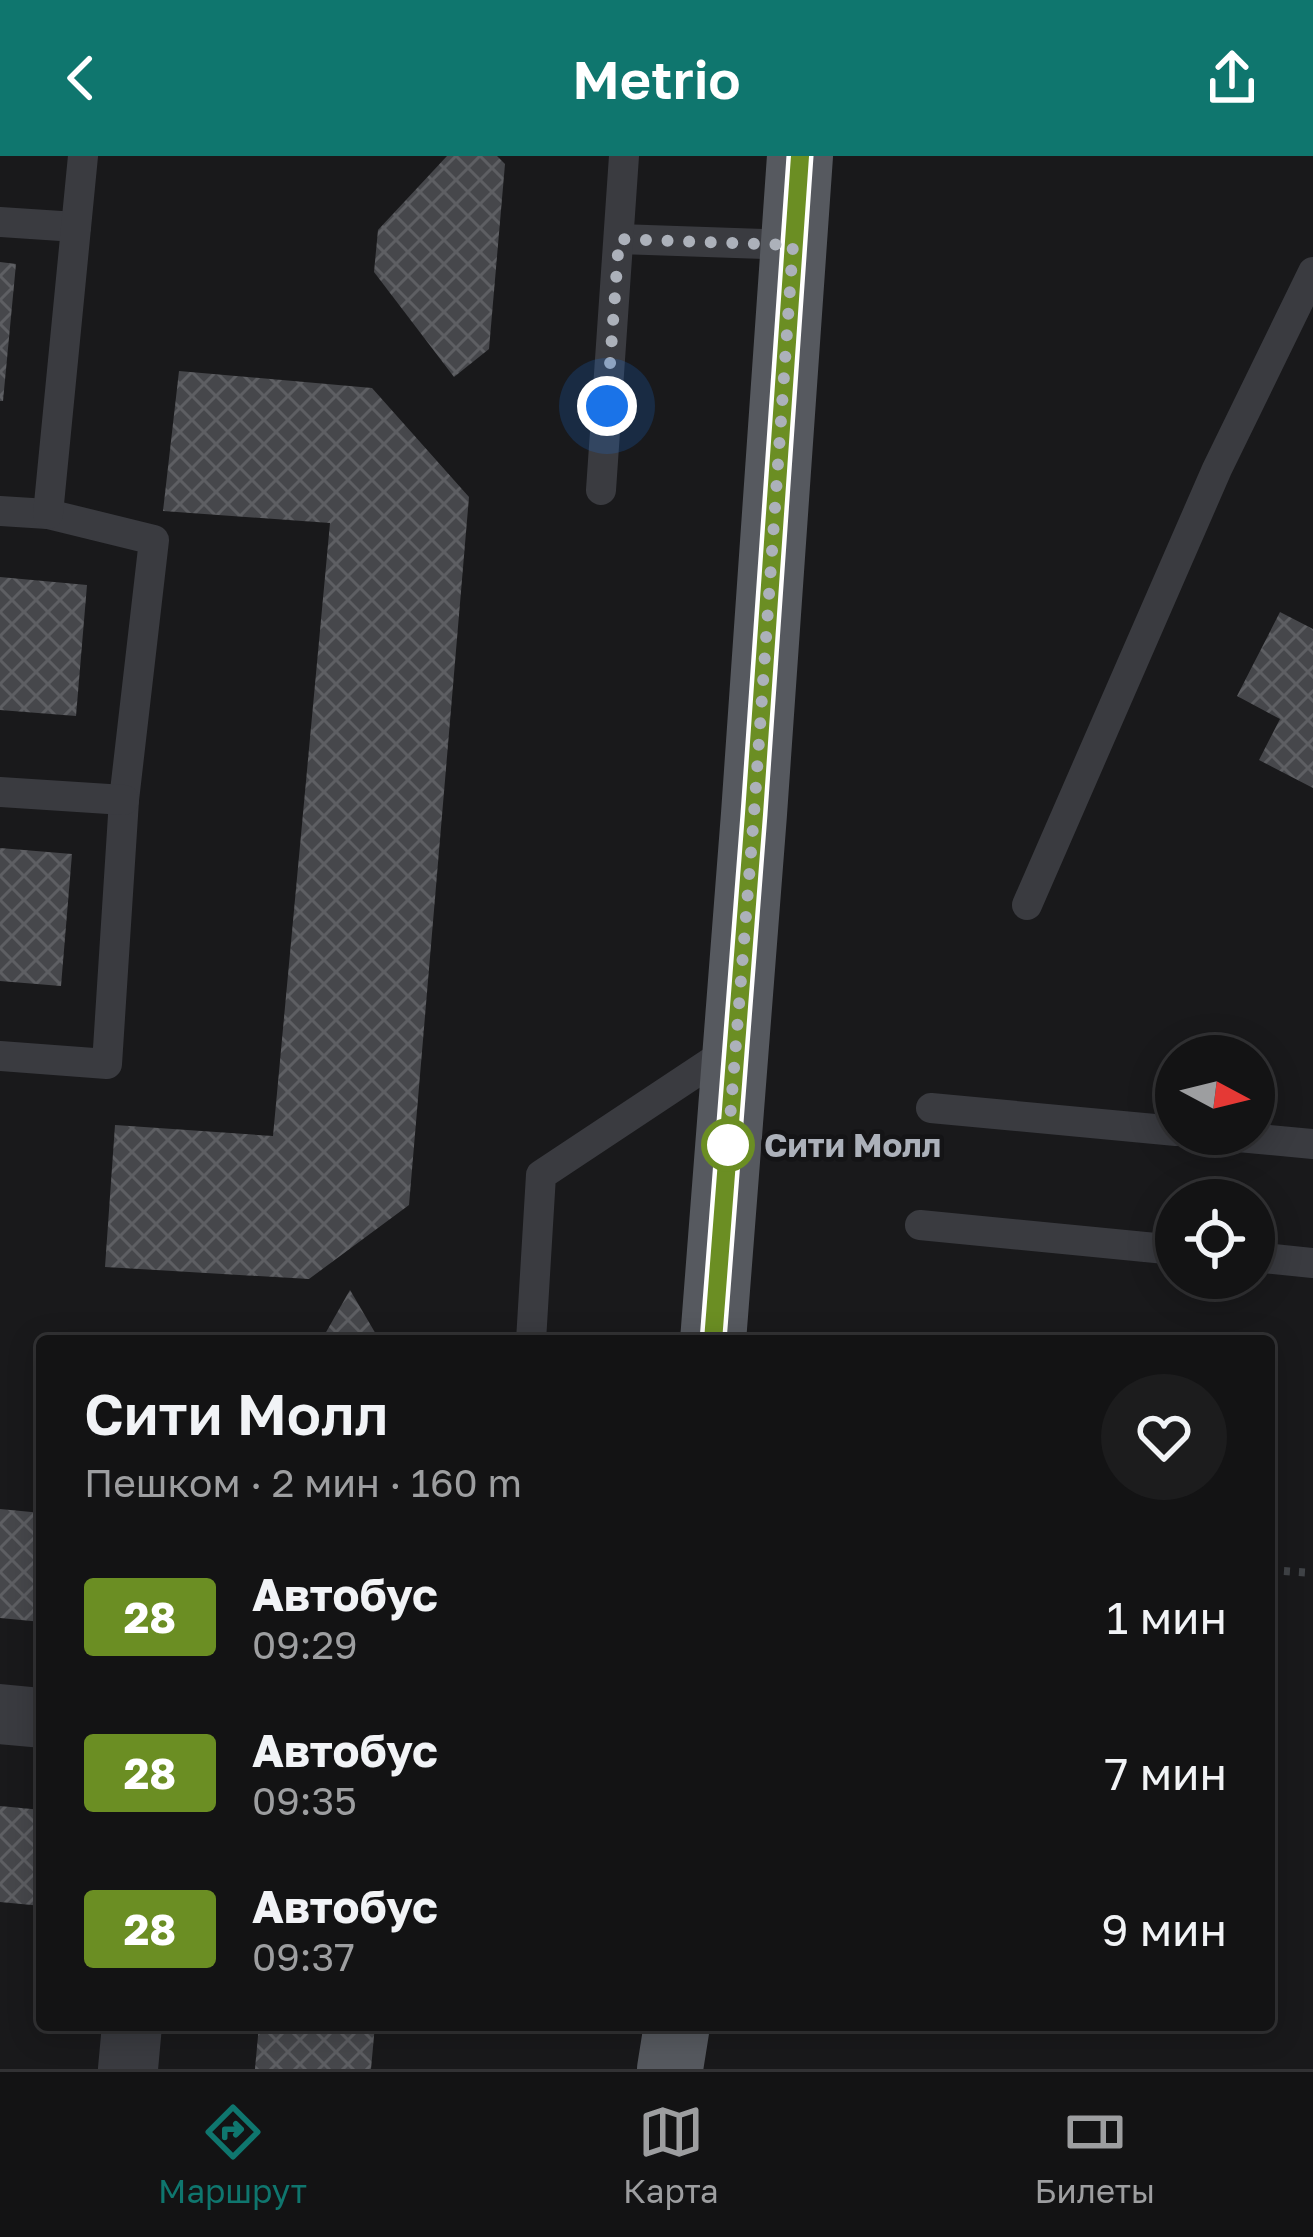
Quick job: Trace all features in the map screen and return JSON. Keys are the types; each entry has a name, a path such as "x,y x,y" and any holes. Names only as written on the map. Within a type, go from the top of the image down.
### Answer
{"main road":[{"path":"713,1335 800,156"}],"street":[{"path":"0,1714 36,1717"},
{"path":"128,2069 131,2031"}],"lane":[{"path":"48,514 83,156"},
{"path":"601,490 624,156"},
{"path":"0,222 76,227"},
{"path":"619,239 793,245"},
{"path":"1027,904 1217,469 1313,272"},
{"path":"0,511 48,514 154,540 124,800 107,1064 0,1056"},
{"path":"0,792 124,800"},
{"path":"531,1335 541,1174 736,1045"},
{"path":"931,1108 1155,1129"},
{"path":"1275,1140 1313,1144"},
{"path":"920,1225 1155,1248"},
{"path":"1275,1259 1313,1263"}],"path":[{"path":"1275,1570 1313,1573"}],"building":[{"path":"447,156 497,156 505,164 489,349 454,377 374,272 378,230"},
{"path":"0,262 16,264 3,401 0,401"},
{"path":"179,371 372,388 469,497 409,1205 309,1279 105,1267 115,1125 273,1136 330,523 163,511"},
{"path":"0,577 87,585 76,716 0,710"},
{"path":"1280,612 1313,629 1313,788 1259,760 1280,719 1237,696"},
{"path":"0,848 72,854 61,986 0,981"},
{"path":"350,1290 376,1335 324,1335"},
{"path":"0,1509 36,1512 36,1621 0,1618"},
{"path":"0,1806 36,1809 36,1905 0,1902"},
{"path":"258,2031 374,2031 371,2069 255,2069"}],"bus line":[{"name":"28","path":"713,1335 800,156"}],"place":[{"name":"Сити Молл","path":"728,1145"}],"route":[{"path":"607,406 619,239 793,245 728,1145"}]}
